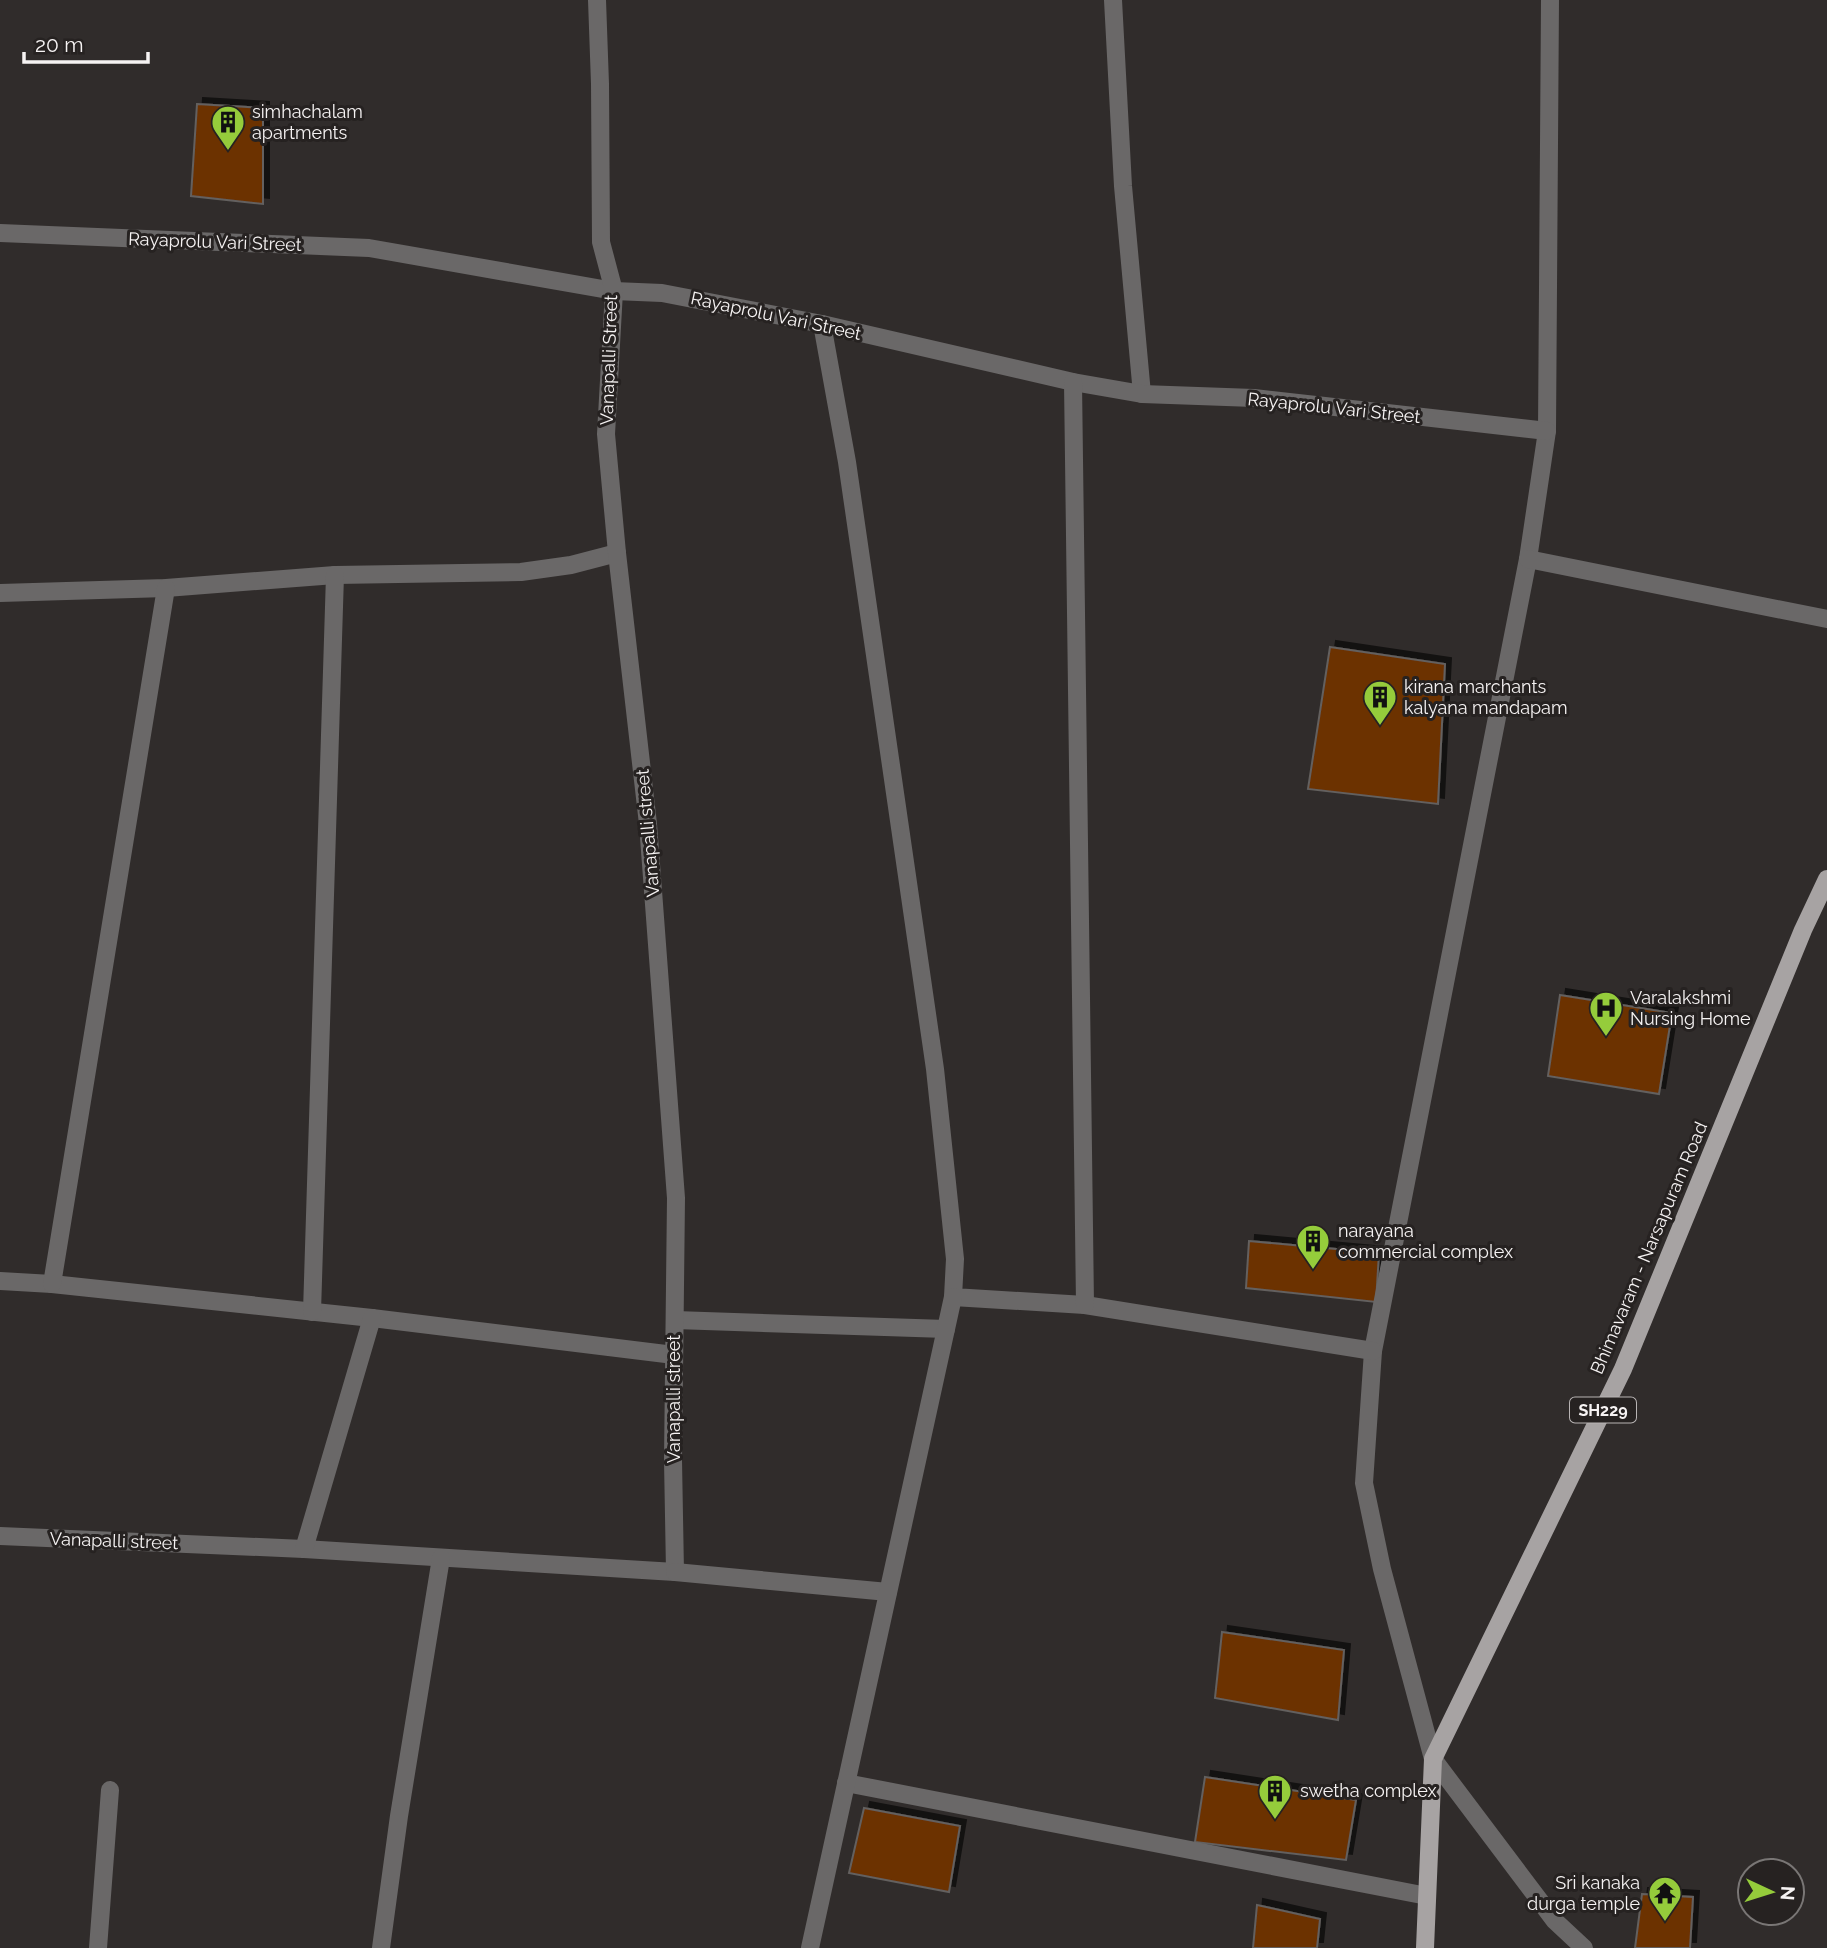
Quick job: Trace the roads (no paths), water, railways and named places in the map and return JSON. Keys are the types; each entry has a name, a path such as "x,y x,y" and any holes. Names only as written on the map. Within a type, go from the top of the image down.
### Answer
{"main road":[{"name":"Bhimavaram - Narsapuram Road","path":"1425,1948 1433,1759 1623,1369 1803,930 1827,879"}],"street":[{"name":"Vanapalli Street","path":"597,0 601,242 614,291 606,434 617,553"},
{"path":"1113,0 1123,186 1142,394"},
{"path":"1550,0 1547,431 1528,559 1373,1351 1364,1483 1382,1569 1433,1759 1555,1922 1584,1948"},
{"name":"Rayaprolu Vari Street","path":"0,233 369,248 614,291 662,293 822,324 1073,382 1142,394 1254,398 1547,431"},
{"path":"810,1948 953,1297 955,1259 934,1069 849,476 822,324"},
{"path":"1073,382 1085,1305"},
{"path":"0,593 166,588 335,575 521,572 571,565 617,553"},
{"name":"Vanapalli street","path":"0,1536 304,1549 675,1572 673,1460 676,1198 648,824 617,553"},
{"path":"1528,559 1827,619"},
{"path":"312,1312 335,575"},
{"path":"52,1284 166,588"},
{"path":"0,1281 52,1284 372,1318 674,1355"},
{"path":"953,1297 1085,1305 1373,1351"},
{"path":"304,1549 372,1318"},
{"path":"675,1321 946,1329"},
{"path":"381,1948 399,1816 441,1558"},
{"path":"675,1572 888,1592"},
{"path":"846,1783 1427,1896"},
{"path":"99,1948 110,1790"}],"place":[{"name":"simhachalam apartments","path":"228,152"},
{"name":"kirana marchants kalyana mandapam","path":"1380,727"},
{"name":"Varalakshmi Nursing Home","path":"1606,1038"},
{"name":"narayana commercial complex","path":"1313,1271"},
{"name":"swetha complex","path":"1275,1821"},
{"name":"Sri kanaka durga temple","path":"1665,1923"}]}
